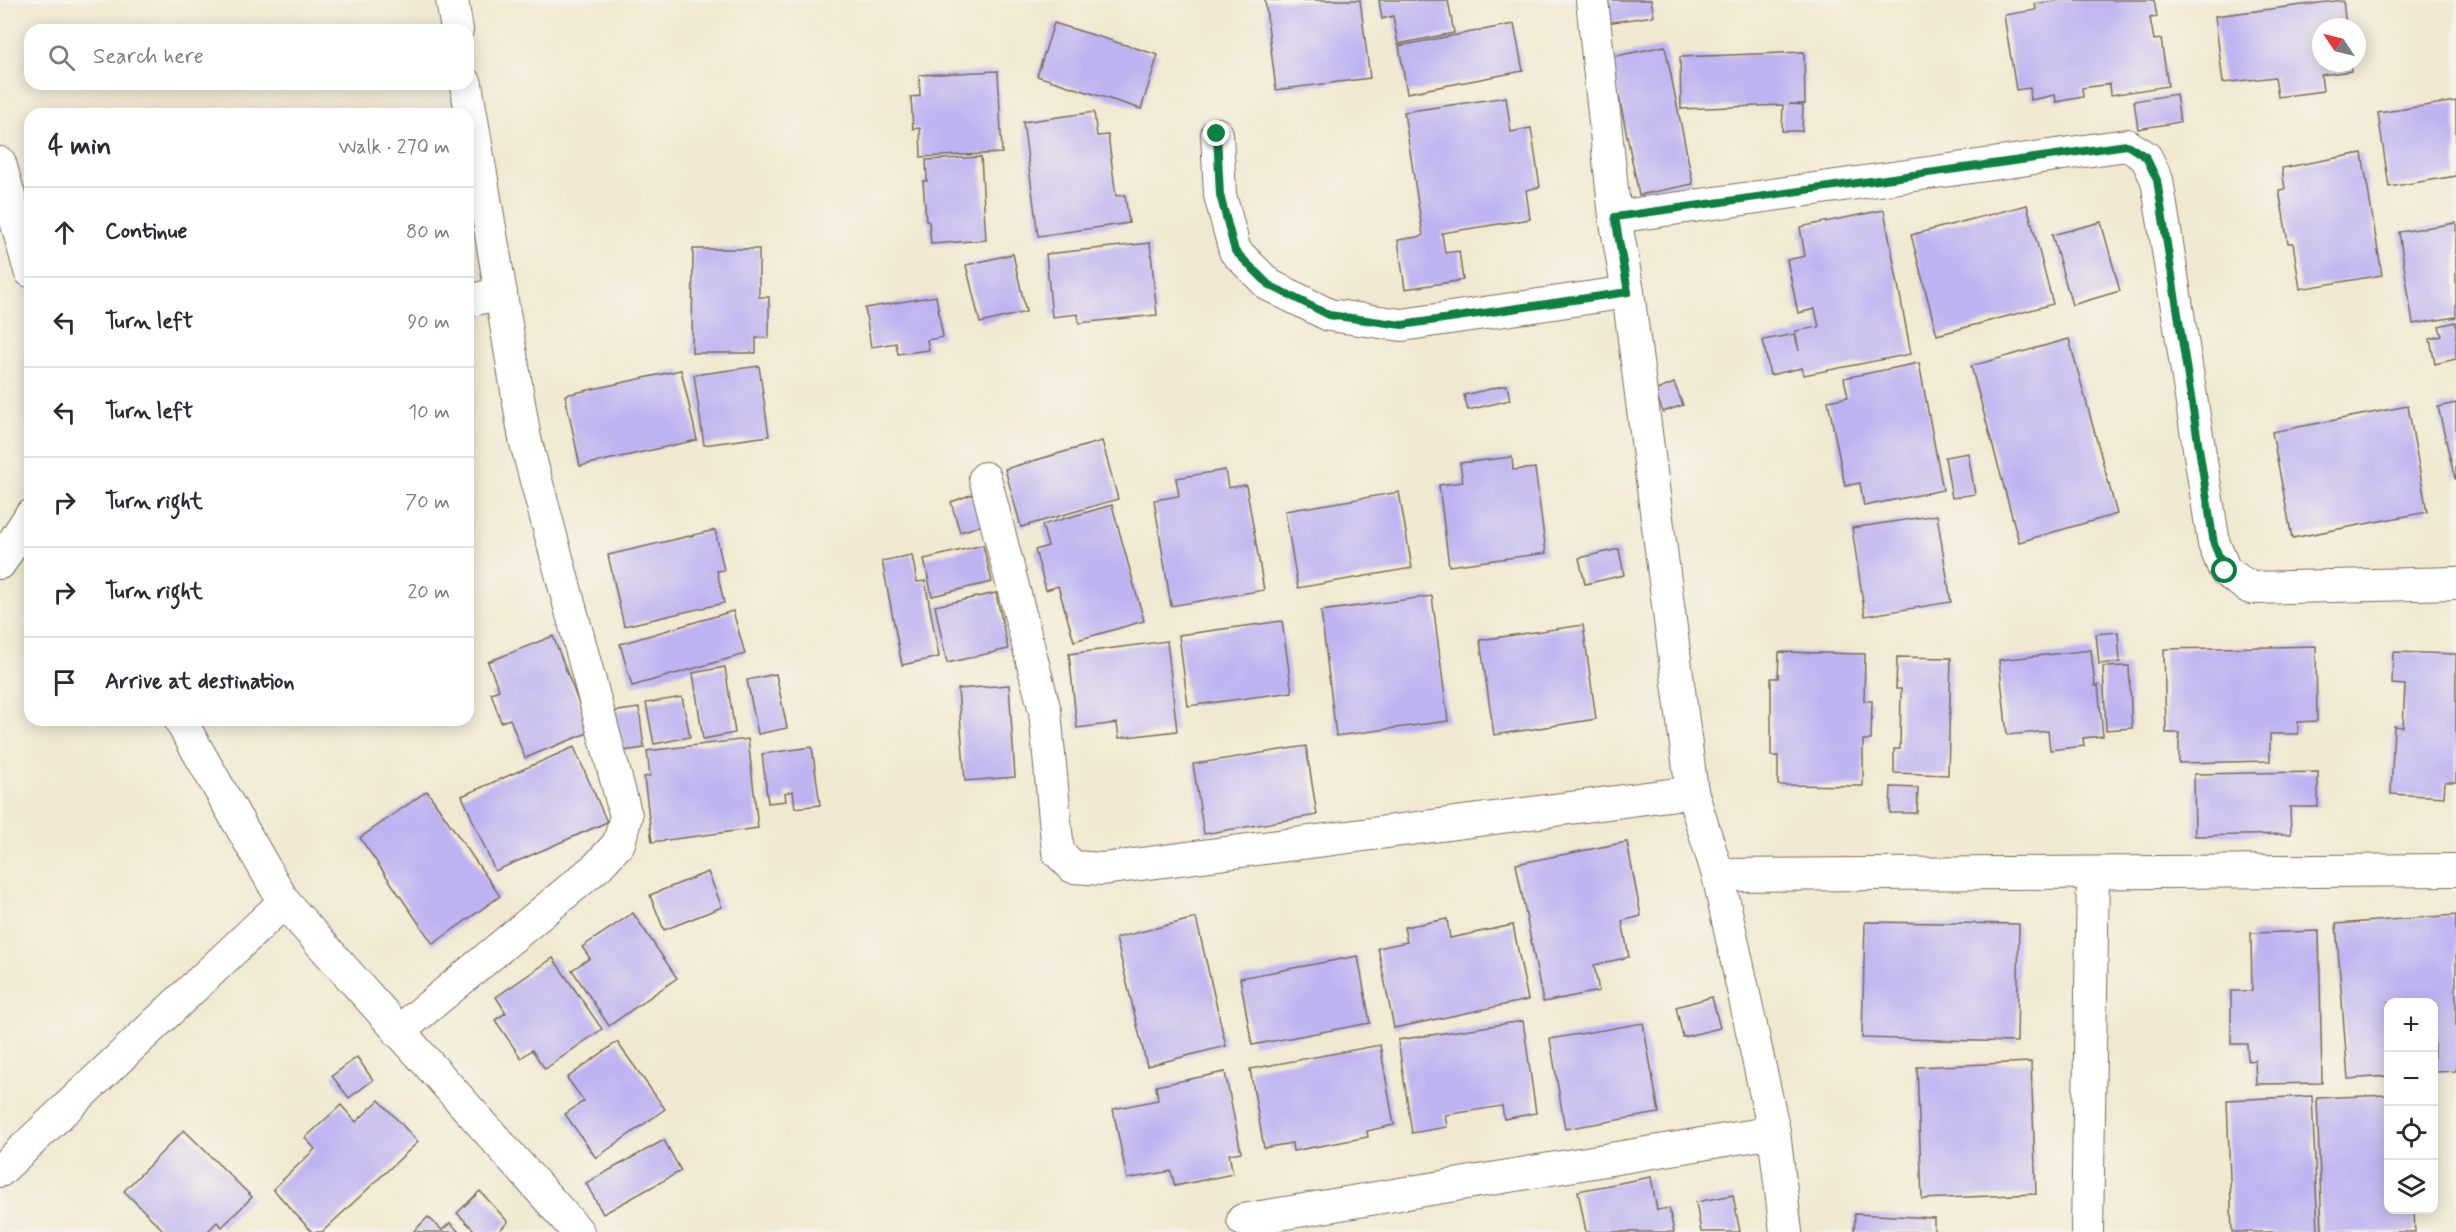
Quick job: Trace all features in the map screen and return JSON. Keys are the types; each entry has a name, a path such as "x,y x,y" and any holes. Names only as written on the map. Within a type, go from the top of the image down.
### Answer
{"street":[{"path":"452,0 456,24"},
{"path":"1592,0 1615,217 1628,292 1692,792 1718,875 1774,1132 1786,1232"},
{"path":"467,90 470,108"},
{"path":"398,1032 598,867 619,843 626,816 525,439 474,132"},
{"path":"1217,134 1220,195 1235,251 1269,285 1329,315 1402,325 1628,292"},
{"path":"1615,217 2127,145 2146,157 2157,180 2214,544 2225,571 2250,588 2456,583"},
{"path":"0,163 24,249"},
{"path":"474,300 501,293"},
{"path":"985,478 1045,711 1058,852 1073,867 1103,869 1692,792"},
{"path":"0,563 24,525"},
{"path":"183,726 284,902 578,1232"},
{"path":"1718,875 2456,870"},
{"path":"2087,1232 2093,874"},
{"path":"0,1171 284,902"},
{"path":"1243,1220 1774,1132"}],"building":[{"path":"1265,0 1360,0 1370,78 1276,90"},
{"path":"1379,0 1448,0 1454,33 1398,44 1393,16 1382,19"},
{"path":"1603,0 1651,0 1654,16 1606,23"},
{"path":"2061,0 2154,0 2157,17 2150,18 2154,40 2161,39 2168,86 2111,95 2110,84 2082,88 2083,97 2056,102 2055,95 2031,100 2030,88 2016,90 2004,15 2036,10 2035,4"},
{"path":"2343,0 2345,18 2312,18 2312,72 2344,72 2321,75 2323,91 2278,97 2275,77 2223,83 2215,16"},
{"path":"1054,23 1158,55 1141,109 1037,76"},
{"path":"1514,24 1523,71 1407,93 1399,46"},
{"path":"1665,46 1693,184 1639,195 1611,57"},
{"path":"1804,52 1805,104 1789,104 1803,105 1802,131 1782,131 1783,105 1681,109 1680,57"},
{"path":"998,71 1002,153 921,157 920,128 913,129 911,97 920,96 919,75"},
{"path":"2176,94 2180,122 2138,129 2134,101"},
{"path":"1506,97 1511,132 1531,128 1540,187 1526,190 1530,219 1442,233 1445,253 1459,251 1463,280 1405,289 1398,240 1423,236 1404,112"},
{"path":"2456,101 2456,176 2389,187 2378,113"},
{"path":"1094,112 1097,136 1108,135 1116,196 1125,195 1129,223 1038,236 1023,122"},
{"path":"2362,153 2382,275 2300,289 2293,243 2288,243 2279,190 2285,189 2282,168"},
{"path":"981,157 986,240 931,244 929,222 926,221 923,181 927,181 926,160"},
{"path":"2027,205 2053,304 1937,335 1911,235"},
{"path":"1884,210 1911,354 1804,375 1802,368 1770,375 1763,340 1795,334 1799,351 1795,331 1819,327 1815,309 1798,313 1787,260 1805,256 1800,227"},
{"path":"2101,222 2120,291 2072,305 2052,235"},
{"path":"2456,223 2456,317 2413,324 2399,232"},
{"path":"1150,243 1157,315 1079,323 1078,314 1052,317 1046,254"},
{"path":"693,249 759,249 759,297 769,297 769,338 756,338 756,353 692,353"},
{"path":"1013,254 1026,312 980,323 966,265"},
{"path":"936,296 943,337 927,340 929,350 898,354 896,343 871,347 865,308"},
{"path":"2456,322 2456,359 2435,364 2430,339 2442,336 2439,326"},
{"path":"2069,339 2117,514 2019,542 1971,366"},
{"path":"1919,363 1943,490 1864,506 1860,483 1845,486 1828,401 1848,397 1844,378"},
{"path":"759,366 769,436 704,445 694,375"},
{"path":"681,370 697,440 580,466 565,395"},
{"path":"1674,383 1683,405 1663,412 1655,391"},
{"path":"1507,385 1510,400 1468,410 1464,395"},
{"path":"2456,403 2456,479 2455,479 2438,407"},
{"path":"2408,406 2427,512 2292,538 2272,432"},
{"path":"1102,441 1118,499 1021,527 1005,469"},
{"path":"1968,453 1975,494 1952,498 1945,457"},
{"path":"1512,457 1513,470 1535,468 1546,553 1449,566 1439,485 1463,482 1460,463"},
{"path":"1225,470 1228,488 1246,485 1264,590 1171,606 1154,500 1179,496 1176,478"},
{"path":"1399,492 1412,568 1298,588 1285,511"},
{"path":"973,494 983,525 960,532 951,502"},
{"path":"1112,505 1144,621 1074,641 1058,586 1046,590 1035,550 1048,546 1042,525"},
{"path":"1937,515 1951,602 1865,616 1852,528"},
{"path":"715,530 724,570 717,571 724,603 624,626 608,555"},
{"path":"983,545 992,582 932,596 924,559"},
{"path":"1619,549 1624,575 1585,584 1579,558"},
{"path":"912,555 917,582 925,581 939,657 902,665 882,561"},
{"path":"996,593 1008,649 947,663 935,606"},
{"path":"1432,596 1448,721 1336,736 1321,611"},
{"path":"733,611 745,654 632,686 620,644"},
{"path":"1282,621 1292,692 1188,706 1179,635"},
{"path":"1583,625 1596,719 1494,735 1480,640"},
{"path":"2118,632 2120,662 2099,664 2096,634"},
{"path":"553,636 590,732 525,758 510,719 501,722 491,693 499,690 488,662"},
{"path":"1167,641 1177,731 1119,738 1117,723 1077,728 1069,654"},
{"path":"2316,646 2317,721 2298,722 2298,734 2270,734 2270,761 2179,763 2179,733 2166,733 2164,649"},
{"path":"2091,650 2095,686 2098,685 2103,736 2083,738 2084,746 2050,750 2048,731 2007,735 1999,660"},
{"path":"1779,652 1865,654 1864,701 1872,701 1871,740 1863,740 1863,786 1778,785 1778,756 1771,756 1771,678 1778,678"},
{"path":"2393,652 2456,654 2456,782 2445,782 2444,797 2391,794 2394,726 2403,727 2405,685 2392,684"},
{"path":"1897,657 1951,658 1948,775 1894,773 1894,749 1900,749 1901,689 1896,689"},
{"path":"2129,666 2132,728 2106,730 2103,667"},
{"path":"725,667 735,733 703,739 693,673"},
{"path":"776,674 787,728 758,734 747,680"},
{"path":"1009,685 1015,777 965,781 958,689"},
{"path":"682,697 690,737 654,744 646,703"},
{"path":"639,708 644,748 616,752 611,712"},
{"path":"748,739 758,828 652,842 644,777 650,776 647,751"},
{"path":"1306,746 1317,815 1204,834 1193,764"},
{"path":"574,747 607,822 495,871 462,796"},
{"path":"812,747 820,805 795,808 793,791 785,793 786,801 768,803 762,754"},
{"path":"2318,772 2318,807 2290,807 2291,834 2195,836 2194,774"},
{"path":"1891,787 1918,788 1917,813 1890,813"},
{"path":"427,791 500,896 433,944 360,838"},
{"path":"1627,842 1641,916 1622,921 1629,957 1594,965 1599,991 1543,1002 1516,864"},
{"path":"708,872 722,907 664,930 650,895"},
{"path":"633,913 677,978 609,1026 572,970 590,958 582,947"},
{"path":"2456,915 2456,1071 2438,1072 2438,998 2384,998 2384,1076 2348,1079 2336,924"},
{"path":"1196,918 1226,1046 1147,1066 1116,938"},
{"path":"1447,919 1450,938 1513,925 1528,1000 1394,1028 1378,948 1407,942 1404,927"},
{"path":"1865,922 2019,924 2017,1042 1862,1038"},
{"path":"2319,931 2322,1083 2256,1084 2255,1060 2248,1061 2247,1044 2231,1044 2231,991 2252,991 2251,933"},
{"path":"1358,956 1370,1023 1252,1045 1240,978"},
{"path":"553,958 602,1029 545,1069 532,1050 521,1058 495,1020 506,1013 496,997"},
{"path":"1712,997 1720,1028 1683,1037 1676,1007"},
{"path":"1523,1021 1536,1113 1504,1119 1502,1106 1445,1115 1447,1127 1412,1133 1398,1040"},
{"path":"1643,1023 1659,1113 1565,1129 1550,1039"},
{"path":"617,1042 665,1109 596,1158 565,1114 584,1101 567,1078"},
{"path":"1380,1045 1394,1125 1367,1131 1368,1137 1293,1151 1292,1143 1264,1148 1250,1069"},
{"path":"357,1057 373,1080 349,1098 332,1076"},
{"path":"2031,1062 2036,1194 1922,1199 1917,1067"},
{"path":"1225,1072 1241,1152 1229,1154 1233,1174 1175,1186 1171,1171 1127,1179 1113,1109 1158,1100 1156,1086"},
{"path":"2384,1095 2384,1214 2414,1214 2415,1232 2322,1232 2317,1098"},
{"path":"2312,1096 2318,1232 2232,1232 2227,1100"},
{"path":"379,1100 418,1142 322,1232 312,1232 273,1189 315,1149 305,1138 341,1105 356,1122"},
{"path":"184,1130 252,1197 222,1227 217,1222 207,1232 165,1232 124,1191"},
{"path":"664,1140 681,1171 603,1214 586,1183"},
{"path":"1651,1177 1657,1210 1669,1208 1674,1232 1586,1232 1578,1191"},
{"path":"480,1191 508,1222 498,1232 476,1232 457,1213"},
{"path":"1733,1195 1740,1232 1701,1232 1696,1202"},
{"path":"1855,1214 1934,1218 1934,1232 1854,1232"},
{"path":"428,1217 442,1230 450,1223 459,1232 413,1232"}],"route":[{"path":"1217,134 1220,195 1235,251 1269,285 1329,315 1402,325 1628,292 1615,217 2127,145 2146,157 2157,180 2214,544 2225,571"}]}
